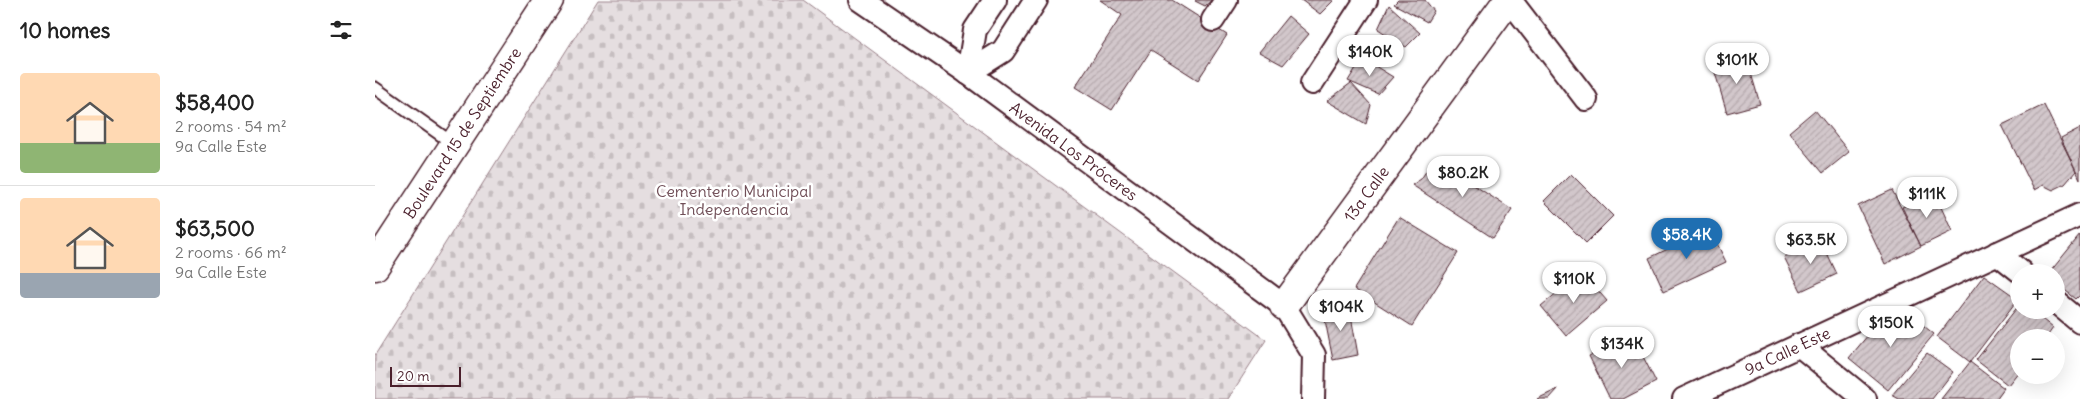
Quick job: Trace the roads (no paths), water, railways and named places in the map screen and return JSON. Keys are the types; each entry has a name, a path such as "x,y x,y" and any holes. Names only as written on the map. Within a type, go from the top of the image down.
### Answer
{"street":[{"name":"Boulevard 15 de Septiembre","path":"375,266 549,0"},
{"name":"Avenida Los Próceres","path":"861,0 968,73 1284,306"},
{"path":"968,73 975,30 995,0"},
{"path":"968,73 1003,50 1036,0"},
{"path":"1213,20 1226,0"},
{"path":"1312,83 1366,0"},
{"path":"1509,0 1586,98"},
{"name":"13a Calle","path":"1284,306 1509,0"},
{"name":"9a Calle Este","path":"1684,399 2080,215"},
{"path":"1997,253 2011,264"},
{"path":"1284,306 1313,355 1313,399"},
{"path":"2065,310 2080,322"},
{"path":"1799,345 1865,399"}],"lane":[{"path":"375,88 455,146"}],"park label":[{"name":"Cementerio Municipal Independencia","path":"734,200"}]}
